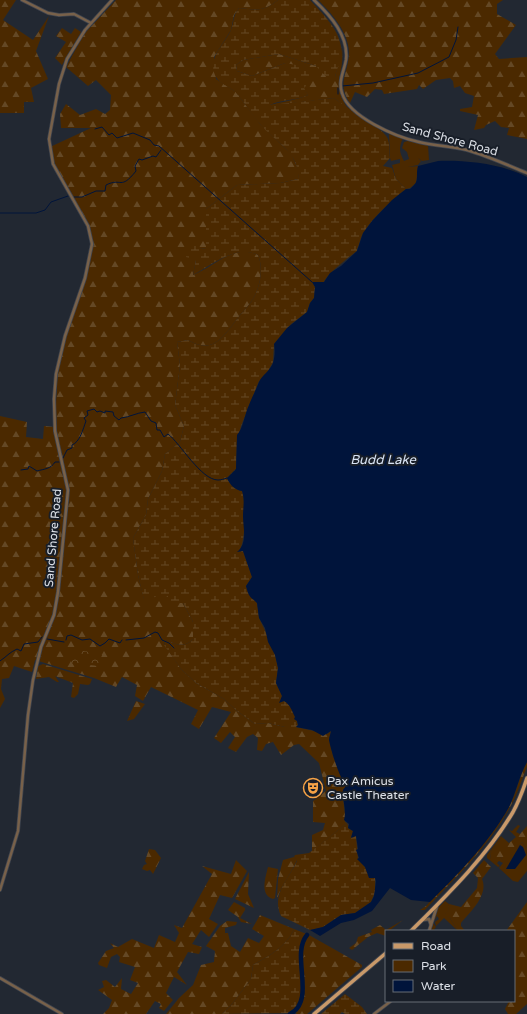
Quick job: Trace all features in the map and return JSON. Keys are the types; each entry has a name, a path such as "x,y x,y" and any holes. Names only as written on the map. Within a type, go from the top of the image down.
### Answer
{"main road":[{"path":"412,930 479,858 499,832 515,808 527,778"},
{"path":"314,1014 385,954"}],"street":[{"path":"22,0 48,13 59,15 74,14 91,23"},
{"name":"Sand Shore Road","path":"0,890 18,831 28,715 33,680 38,656 57,603 68,494 56,434 54,408 56,369 65,336 85,278 92,244 90,230 53,164 49,139 64,66 74,45 91,23 112,0"},
{"name":"Sand Shore Road","path":"314,0 334,22 343,39 346,56 341,88 343,97 352,109 382,128 414,141 467,150 527,173"},
{"path":"429,930 438,902"},
{"path":"421,921 429,919 431,926"},
{"path":"0,978 62,1014"},
{"path":"374,1014 390,1002"}],"green space":[{"path":"0,0 16,0 3,20 33,40 49,16 36,51 48,79 31,88 34,102 24,102 24,113 0,113"},
{"path":"116,0 278,0 268,7 260,9 239,8 234,15 231,30 214,57 216,79 236,92 260,124 291,154 299,171 298,179 280,183 237,185 206,209 206,248 201,249 196,260 193,275 232,254 249,252 258,255 260,261 261,273 259,285 249,304 222,338 217,342 204,346 188,340 177,342 180,365 175,405 184,426 180,442 165,454 162,471 148,499 146,515 133,538 138,575 144,599 166,593 183,603 193,622 193,639 190,642 180,645 166,640 164,644 181,669 196,683 224,699 255,724 268,723 327,734 331,731 329,739 333,756 340,770 342,782 346,786 343,790 343,794 345,822 347,823 312,851 312,835 323,830 325,823 313,822 313,801 326,791 319,763 299,744 294,745 281,755 273,742 266,744 262,751 257,750 258,738 253,734 247,737 236,752 228,748 235,737 230,732 221,743 214,738 231,712 212,707 199,729 191,724 198,710 151,687 143,701 135,696 137,685 122,677 116,687 94,678 35,660 32,672 14,666 9,678 2,679 1,689 5,699 0,708 0,416 27,422 26,437 43,439 44,426 55,427 58,363 93,245 89,228 55,168 50,147 91,128 61,128 60,114 66,104 80,115 96,109 105,114 110,110 111,95 96,80 88,86 66,67 84,34"},
{"path":"278,0 310,0 329,21 337,33 341,46 341,58 335,77 329,80 316,66 279,54 243,60 236,65 237,71 252,76 285,63 302,66 310,72 313,79 304,88 308,95 270,105 334,98 373,124 386,135 389,141 390,158 383,166 392,168 396,179 406,189 395,198 368,226 362,236 357,251 333,271 324,282 313,283 315,287 314,298 310,303 307,312 291,324 274,344 273,362 266,375 259,381 241,426 237,443 236,469 227,478 233,487 242,491 245,522 243,539 239,551 243,551 252,577 246,586 250,595 257,603 259,618 274,650 278,668 276,683 282,696 280,702 284,701 291,708 298,725 296,727 285,727 268,723 255,724 224,699 196,683 181,669 164,645 166,640 180,645 190,642 193,639 193,622 183,603 172,603 166,594 144,600 138,575 133,538 146,515 148,499 162,471 165,454 180,442 184,426 175,405 180,365 177,342 188,340 204,346 217,342 222,338 251,302 259,285 261,266 258,255 250,252 233,254 216,261 193,275 196,260 186,257 186,247 193,242 201,249 206,248 206,209 237,185 280,183 298,179 298,170 291,155 259,123 235,92 218,80 213,70 213,64 217,52 231,30 239,8 260,9 268,7"},
{"path":"318,0 503,0 497,4 497,14 516,25 495,54 499,59 527,57 527,139 507,135 509,128 501,127 495,121 486,125 484,128 474,130 478,115 460,111 460,109 472,107 474,96 465,93 460,86 454,88 453,81 450,78 436,80 423,89 419,85 417,89 384,94 382,90 375,89 367,97 355,92 350,103 344,90 344,78 349,52 346,38 343,30 334,17"},
{"path":"62,28 71,34 75,28 81,32 62,65 55,58 66,42 56,36"},
{"path":"342,48 342,65 339,84 340,91 348,109 334,98 268,106 298,99 308,95 285,63 252,76 237,71 236,65 243,60 279,54 316,66 335,77"},
{"path":"389,133 403,138 400,145 400,151 404,161 409,159 407,152 402,148 404,142 408,141 428,145 429,160 422,161 418,158 421,161 418,165 408,167 418,166 416,183 410,188 406,189 396,179 392,165 400,163 400,159 391,161"},
{"path":"72,648 102,655 98,666 90,665 85,668 73,664 69,656 69,649"},
{"path":"43,664 92,679 88,685 80,684 78,694 74,698 71,697 73,683 55,676 59,682 49,677 36,679 38,666"},
{"path":"136,701 145,704 134,719 127,721"},
{"path":"527,762 527,767 514,799 501,823 470,862 425,910 420,910 426,906 481,847 501,821 512,802"},
{"path":"347,823 349,829 353,831 351,837 356,836 358,859 365,867 370,878 375,878 375,892 371,902 355,913 341,915 323,927 310,930 281,916 278,908 278,901 282,887 297,861 294,857 295,855 309,853"},
{"path":"518,825 520,826 516,832 520,834 527,826 527,848 522,842 504,863 501,857 496,861 491,859 490,853 502,837 509,843 516,837 509,830 512,831"},
{"path":"501,836 502,837 490,853 491,859 501,857 504,862 522,842 527,848 527,871 518,882 513,881 499,868 503,863 499,861 497,863 500,866 498,867 487,858 487,855"},
{"path":"149,849 155,850 161,858 153,874 150,870 147,871 142,869 144,865 147,864 145,861"},
{"path":"294,857 297,860 277,899 278,879 283,860"},
{"path":"236,860 247,871 232,898 220,895 209,919 218,924 209,937 201,930 192,944 202,947 199,954 188,952 177,972 187,985 174,977 166,993 173,1000 164,1011 159,1008 161,1004 155,1001 146,1014 103,1014 109,1008 112,1000 98,990 104,987 102,981 106,980 115,987 122,978 121,989 131,994 138,983 130,980 135,967 119,962 120,957 117,954 111,957 107,968 99,965 98,963 106,951 114,948 110,943 118,947 132,939 154,948 159,935 175,942 179,933 174,925 182,928 212,874 202,866 231,874"},
{"path":"484,860 491,867 482,879 483,891 478,903 461,923 461,926 464,930 457,930 450,918 444,915 448,911 449,904 461,907 477,888 478,878 473,873"},
{"path":"268,867 278,869 275,898 273,899 266,894 264,885"},
{"path":"249,872 248,894 254,908 235,899"},
{"path":"445,901 449,904 449,909 445,914 450,918 457,930 444,918 436,926 435,922 439,919 437,916 433,923 436,927 434,930 430,930 437,909"},
{"path":"234,902 245,908 240,918 252,924 241,922 238,917 228,910"},
{"path":"527,902 527,1004 516,1014 508,1014 505,1009 508,1002 515,1002 515,930 507,930"},
{"path":"260,915 294,929 287,941 271,954 253,965 251,979 232,1004 222,1014 166,1014 179,998 193,985 201,965 214,962 215,951 206,946 220,926 227,921 237,922 236,925 225,928 225,933 228,933 231,946 240,952 248,938 259,943 264,936 252,929"},
{"path":"403,920 390,930 386,930"},
{"path":"380,925 386,930 385,936 377,933 368,937 352,950 349,948 356,943 358,937 372,932 371,930"},
{"path":"294,929 309,935 304,942 304,994 297,1013 222,1014 232,1004 251,979 253,965 271,954 287,941"},
{"path":"309,935 362,965 362,967 307,1014 296,1014 302,1002 304,942"},
{"path":"345,994 362,1007 367,1014 345,1014 342,1012 340,1014 321,1014"}],"water":[{"name":"Budd Lake","path":"438,161 460,161 484,164 506,169 527,177 527,762 509,807 492,833 462,869 430,902 411,900 390,888 372,911 354,920 341,923 320,936 310,930 323,927 341,915 355,913 371,902 374,896 376,881 375,878 369,878 365,867 357,859 359,858 356,850 358,849 356,836 351,838 353,831 348,828 349,824 344,820 345,812 343,790 346,786 339,771 329,740 331,731 323,736 312,730 296,727 298,725 297,721 294,719 295,717 289,706 284,701 279,703 282,696 276,683 278,668 275,655 268,642 265,628 259,618 257,603 250,596 247,590 246,586 252,577 243,551 237,552 244,540 243,494 242,491 237,490 231,485 227,478 236,469 237,435 241,429 259,382 273,363 275,353 274,344 287,328 307,312 310,303 314,298 315,287 312,282 324,282 330,273 341,266 357,251 363,233 372,221 392,200 406,189 410,189 417,181 418,166"},
{"path":"520,845 523,847 526,855 515,869 506,869"}],"waterway":[{"path":"342,86 373,83 418,73 449,57 456,40 458,27"},
{"path":"338,88 338,94"},
{"path":"95,129 102,127 109,135 112,133 117,138 133,133 150,140 154,145 159,146 312,282"},
{"path":"74,197 82,197 96,191 105,191 106,185 115,182 124,182 136,171 135,166 139,159 142,160 153,156 156,157 161,150"},
{"path":"0,213 36,213 45,210 51,202 68,196"},
{"path":"63,458 67,450 72,448 72,445 81,435 86,421 84,418 88,415 87,411 94,409 97,412 113,412 114,416 119,420 121,418 145,412 151,421 156,423 157,430 160,430 164,437 168,434 205,474 218,480 227,478"},
{"path":"21,470 28,469 29,466 37,471 45,469 55,462 59,462"},
{"path":"126,640 144,638 155,632 158,633 162,640 169,643 174,648"},
{"path":"66,640 67,636 71,635 82,640 90,639 100,646 109,639 120,643 122,640"},
{"path":"0,661 17,649 21,651 24,644 38,642 42,637"},
{"path":"47,639 64,642"},
{"path":"290,1014 298,1007 302,999 303,988 301,954 302,944 307,935"}],"place":[{"name":"Pax Amicus Castle Theater","path":"313,788"}]}
